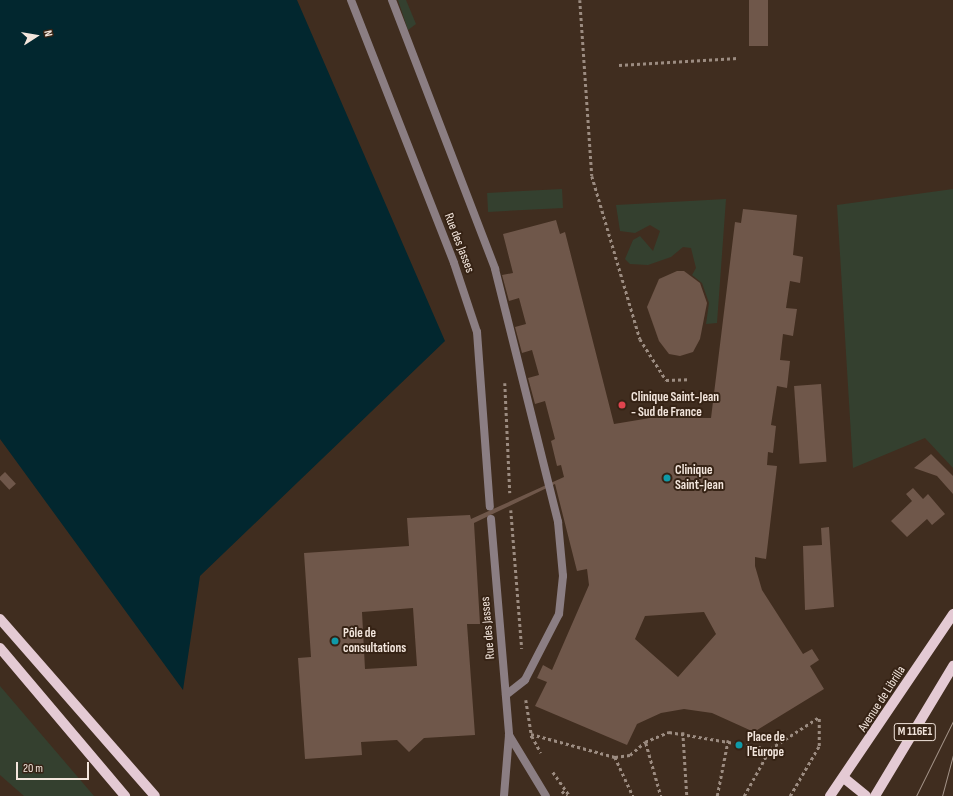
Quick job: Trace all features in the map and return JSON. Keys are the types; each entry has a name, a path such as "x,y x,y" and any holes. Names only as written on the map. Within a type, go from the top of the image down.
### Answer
{"main road":[{"name":"Avenue de Librilla","path":"830,796 844,778 953,614"},
{"path":"0,619 155,796"},
{"path":"0,648 126,796"},
{"name":"M 116E1","path":"875,796 953,666"},
{"path":"844,778 866,796"}],"street":[{"name":"Rue des Jasses","path":"351,0 454,263 477,332 490,507"},
{"path":"392,0 495,269 558,522 563,576 558,614 525,680 506,695"},
{"name":"Rue des Jasses","path":"491,519 509,735 504,796"},
{"name":"Rue des Jasses","path":"509,735 546,796"}],"path":[{"path":"580,0 592,176 640,339 666,380 689,379"},
{"path":"619,65 738,58"},
{"path":"744,796 770,749 819,717 819,746 790,796"},
{"path":"546,761 531,734 615,758 630,755 645,742 669,732 683,732 770,749"},
{"path":"683,732 687,796"},
{"path":"716,796 728,740"},
{"path":"645,742 661,796"},
{"path":"615,758 633,796"},
{"path":"549,767 570,796"}],"green space":[{"path":"398,0 406,0 416,24 408,30"},
{"path":"562,189 563,208 488,212 487,193"},
{"path":"953,189 953,468 925,438 853,468 837,205"},
{"path":"726,199 717,323 706,324 709,303 702,283 692,275 696,268 691,248 683,247 671,257 648,265 630,264 625,259 633,240 640,236 653,251 660,231 650,225 635,233 620,231 616,205"},
{"path":"0,686 94,796 24,796 0,775"}],"water":[{"path":"0,0 297,0 445,341 200,576 183,690 0,439"}],"building":[{"path":"749,0 768,0 768,46 749,46"},
{"name":"Clinique Saint-Jean","path":"743,209 797,215 793,255 803,257 800,283 790,281 786,308 797,309 793,336 783,334 780,360 790,361 787,388 777,386 771,425 776,426 773,453 768,452 767,465 777,466 766,559 755,557 755,566 762,590 803,654 812,649 819,660 810,666 824,689 754,732 712,713 684,709 661,713 637,724 627,745 535,706 547,682 537,678 543,665 552,670 589,585 587,569 577,571 555,484 474,523 480,624 467,624 475,735 424,738 409,752 397,740 361,742 362,755 305,759 298,658 311,657 304,553 409,546 407,518 470,515 471,519 564,477 561,465 557,466 551,441 555,439 545,401 535,404 528,378 539,375 532,350 522,353 515,327 526,324 519,298 509,301 502,275 513,273 503,234 556,220 560,234 565,232 614,424 650,418 711,418 735,222 741,223","holes":["413,608 417,666 365,669 362,612","704,612 716,634 678,677 635,639 645,616"]},
{"path":"677,271 684,271 700,283 707,303 700,339 693,352 680,356 669,354 659,341 647,307 659,279"},
{"path":"821,384 826,462 800,464 794,386"},
{"path":"931,454 953,476 953,494 937,476 914,468"},
{"path":"5,472 16,484 9,490 0,480 0,477"},
{"path":"913,488 923,499 928,494 945,514 932,525 927,519 907,537 891,521 912,501 906,494"},
{"path":"829,527 834,607 805,610 803,546 822,545 821,528"}],"tram line":[{"path":"916,796 953,721"},
{"path":"942,796 953,755"}],"place":[{"name":"Clinique Saint-Jean - Sud de France","path":"622,405"},
{"name":"Clinique Saint-Jean","path":"667,478"},
{"name":"Pôle de consultations","path":"335,641"},
{"name":"Place de l'Europe","path":"739,745"}]}
